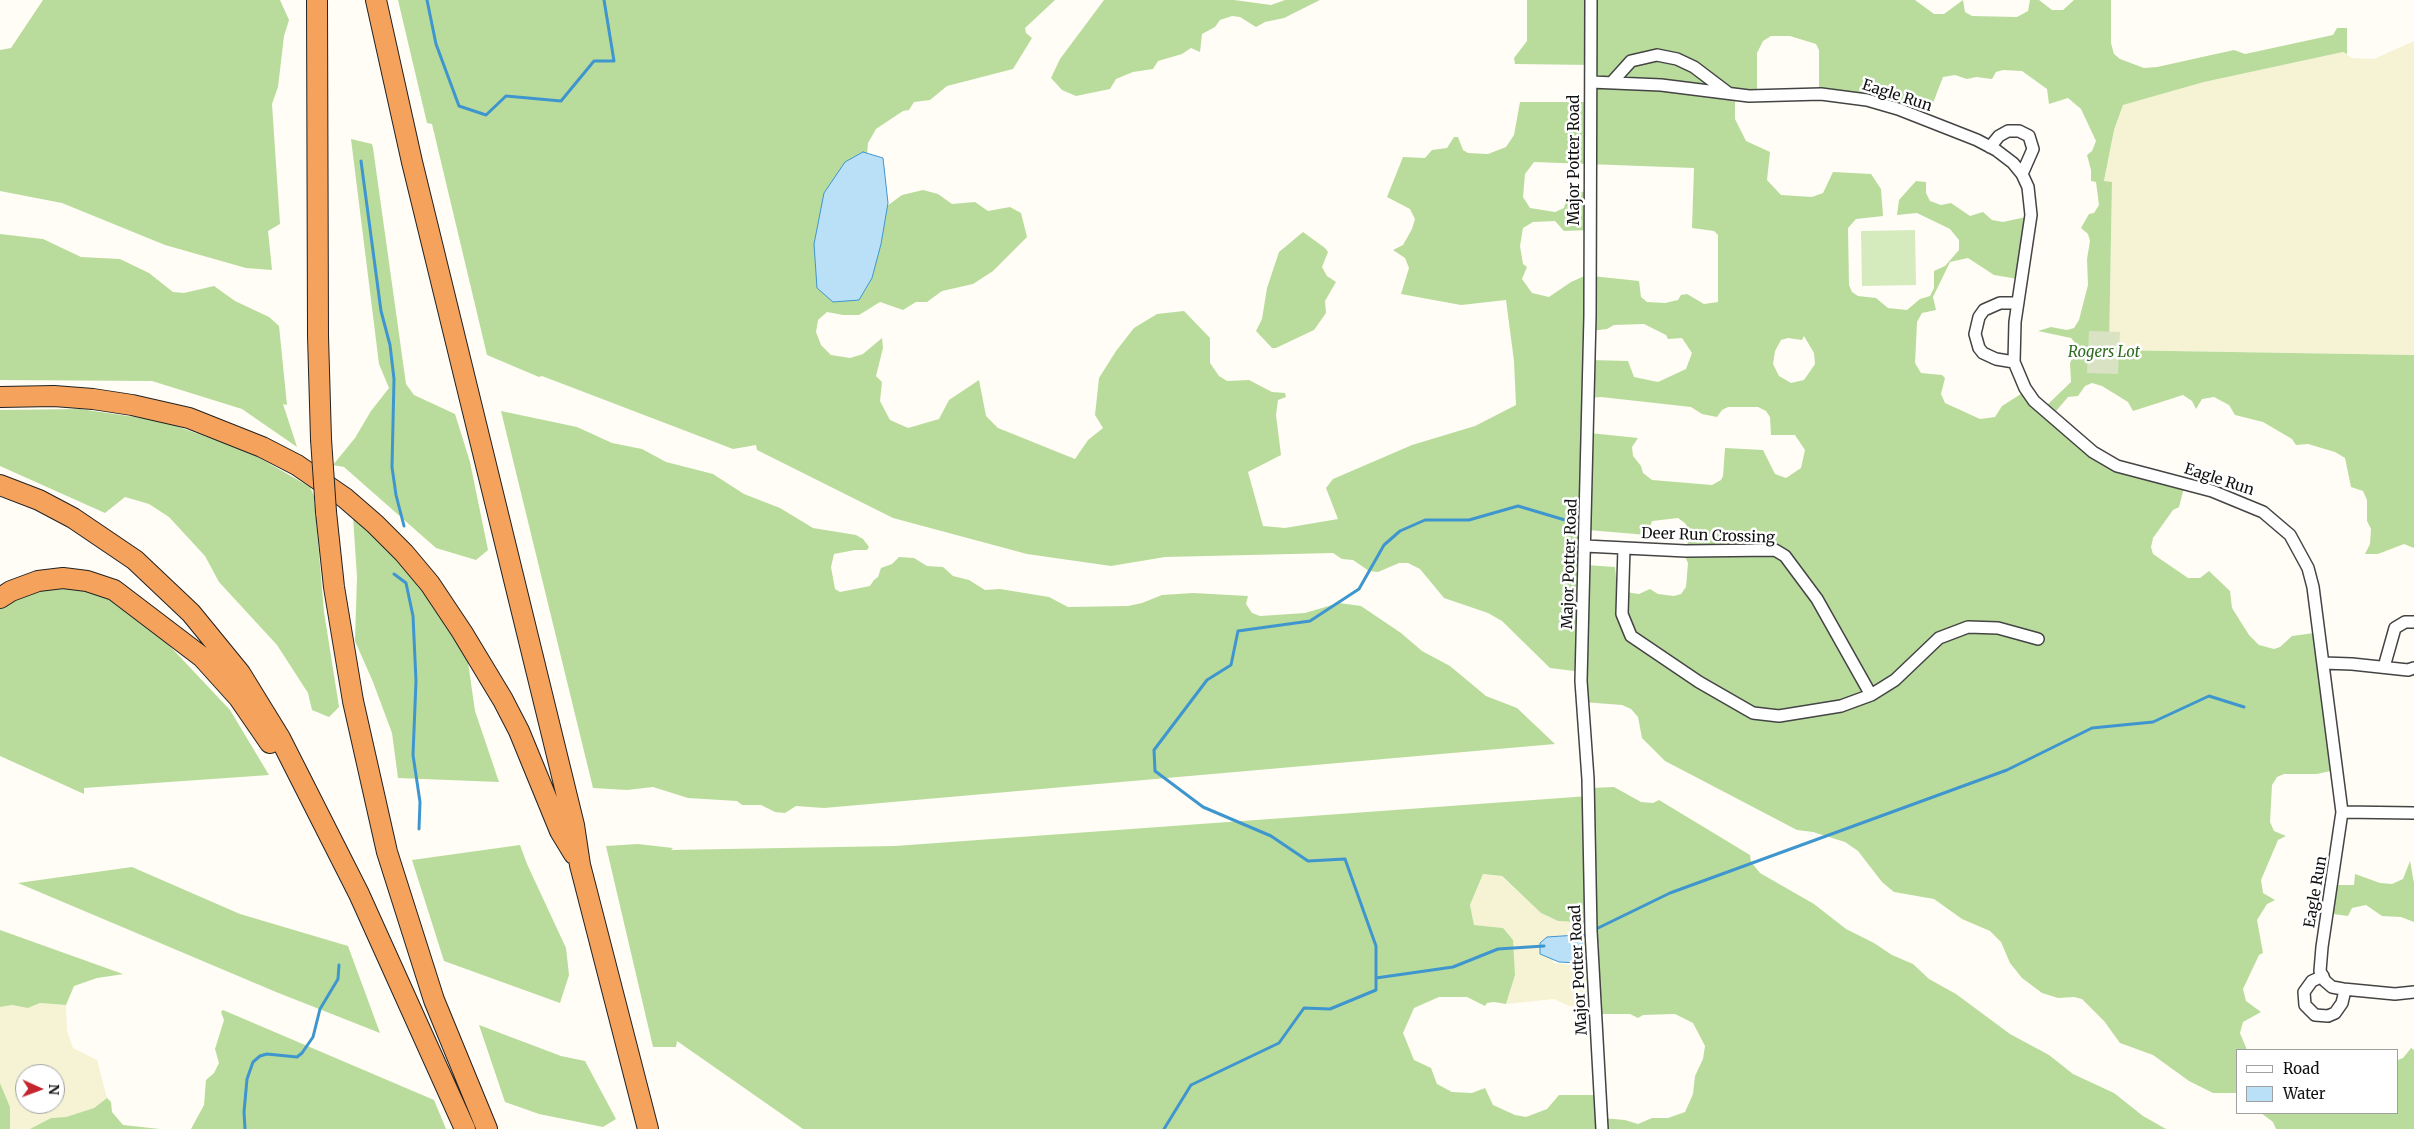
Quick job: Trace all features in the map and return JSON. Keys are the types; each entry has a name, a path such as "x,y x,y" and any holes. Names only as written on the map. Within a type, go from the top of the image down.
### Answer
{"highway":[{"path":"317,0 318,336 321,439 326,512 346,663 378,815 421,963 462,1073 487,1129"},
{"path":"376,0 412,162 574,825 580,865 648,1129"},
{"path":"0,397 54,396 93,399 132,405 189,418 262,446 297,465 345,498 375,524 408,558 435,592 462,632 515,723 537,769 560,831 580,865"},
{"path":"0,485 55,508 104,537 150,573 191,613 229,657 262,704 383,944 466,1129"},
{"path":"0,598 11,591 38,581 63,578 87,581 114,590 152,617 202,656 233,691 261,729 334,847"}],"street":[{"name":"Major Potter Road","path":"1591,0 1585,546 1581,681 1588,779 1592,958 1602,1129"},
{"path":"1613,81 1631,61 1657,55 1677,59 1694,68 1731,94"},
{"name":"Eagle Run","path":"1591,82 1613,81 1661,84 1731,94 1828,95 1867,100 1898,109 1990,146 2013,163 2022,174 2030,194 2031,215 2014,336 2014,362 2025,388 2038,405 2068,432 2104,459 2130,471 2231,497 2263,512 2290,535 2308,568 2313,588 2342,812 2341,834 2322,947 2320,971 2323,976"},
{"path":"1990,146 1999,136 2008,131 2019,131 2029,136 2033,149 2022,174"},
{"path":"2014,362 1996,359 1983,353 1979,348 1975,334 1979,317 1984,310 2000,303 2018,303"},
{"name":"Deer Run Crossing","path":"1585,546 1686,551 1775,550 1785,556 1817,599 1871,695"},
{"path":"1624,548 1622,614 1631,636 1698,682 1753,713 1779,716 1840,706 1871,695 1895,680 1940,638 1968,627 1998,628 2038,639"},
{"path":"2384,667 2395,628 2404,622 2414,622"},
{"path":"2323,663 2408,670 2414,668"},
{"path":"2342,812 2414,813"},
{"path":"2345,990 2342,1003 2335,1013 2328,1016 2315,1015 2306,1005 2304,992 2312,981 2323,976 2332,987 2345,990 2383,994 2414,992"}],"shaded area":[{"path":"2414,41 2414,355 2109,350 2112,182 2104,182 2114,130 2123,105 2204,82 2343,52 2352,58 2374,59"},
{"path":"1483,874 1501,876 1541,913 1558,921 1593,923 1591,1007 1569,1006 1554,999 1506,1004 1515,975 1502,928 1474,925 1470,905","holes":["1583,941 1585,950 1581,951 1580,961 1573,965 1554,963 1547,950 1554,942"]},
{"path":"40,1003 66,1005 67,1031 73,1048 97,1060 107,1098 94,1108 66,1117 51,1118 30,1129 10,1129 10,1107 0,1083 0,1007 12,1005 28,1008"}],"green space":[{"path":"43,0 280,0 289,20 284,36 278,87 272,104 280,224 268,231 272,270 246,268 165,245 62,203 0,191 0,50 11,48"},
{"path":"398,0 1055,0 1025,28 1026,33 1032,38 1013,69 947,86 930,100 914,102 909,110 903,111 876,129 868,143 855,292 868,285 868,255 887,206 902,195 923,190 938,194 952,204 975,202 988,211 1010,207 1021,213 1027,237 993,271 973,284 942,291 927,302 916,302 903,310 880,302 859,315 827,312 818,320 816,332 821,345 831,355 850,358 863,354 882,338 883,348 876,376 882,382 880,401 890,420 908,428 939,419 949,400 979,380 986,416 998,428 1075,459 1088,440 1103,428 1095,415 1099,378 1116,351 1134,328 1157,314 1184,311 1210,338 1210,363 1219,376 1227,381 1249,380 1272,392 1285,393 1286,397 1278,400 1276,415 1281,455 1248,472 1263,526 1285,528 1338,519 1326,488 1333,479 1412,445 1475,426 1516,405 1514,361 1506,300 1461,305 1401,294 1409,268 1405,258 1393,250 1403,245 1415,219 1410,209 1387,197 1403,157 1425,158 1432,150 1447,148 1454,137 1458,137 1463,150 1468,153 1488,154 1506,147 1514,135 1520,102 1590,102 1591,65 1515,64 1514,58 1527,41 1527,0 1915,0 1934,14 1944,14 1963,0 1965,12 1972,16 2017,17 2028,11 2030,0 2039,0 2052,10 2063,10 2074,0 2111,0 2111,43 2114,54 2120,59 2144,68 2157,67 2234,50 2245,54 2333,35 2337,28 2347,28 2347,54 2343,52 2204,82 2123,105 2114,130 2104,181 2112,182 2109,350 2414,355 2414,548 2404,544 2378,554 2365,554 2370,544 2371,529 2367,521 2367,500 2363,491 2351,487 2345,458 2335,452 2308,444 2296,445 2292,439 2263,422 2235,415 2229,405 2214,397 2202,399 2196,409 2192,401 2183,395 2133,411 2128,402 2102,386 2092,383 2085,386 2078,396 2068,397 2051,417 2088,450 2185,484 2179,507 2173,510 2153,538 2151,547 2153,554 2188,578 2200,578 2209,571 2230,591 2232,608 2249,635 2259,645 2274,649 2280,647 2292,636 2314,633 2335,770 2317,774 2284,774 2277,777 2272,785 2270,822 2274,831 2286,836 2278,840 2261,880 2263,893 2275,900 2267,904 2257,920 2263,953 2259,955 2243,989 2246,1001 2261,1012 2243,1022 2240,1033 2247,1049 2236,1049 2236,1093 2213,1093 2189,1081 2153,1055 2120,1043 2104,1021 2082,999 2074,997 2058,998 2042,993 2022,978 2010,963 2001,942 1990,931 1962,919 1934,899 1894,892 1882,882 1858,851 1845,842 1813,832 1797,830 1665,761 1642,738 1638,717 1631,709 1622,705 1583,702 1582,672 1550,668 1502,621 1488,613 1444,598 1420,569 1408,563 1399,563 1378,572 1369,571 1353,560 1342,559 1333,553 1165,557 1111,566 1027,554 893,518 757,450 756,445 733,449 542,376 539,377 487,355 432,124 427,123","holes":["1771,36 1790,36 1816,44 1819,50 1819,91 1926,121 1943,77 1955,75 1967,79 1976,77 1992,79 1996,72 2003,70 2022,71 2047,89 2049,104 2068,98 2081,109 2096,141 2092,151 2087,155 2091,170 2091,181 2096,182 2099,205 2094,213 2089,214 2081,228 2088,234 2090,241 2087,259 2088,285 2079,320 2074,328 2067,330 2051,327 2038,331 2071,338 2078,346 2070,363 2071,382 2042,410 2024,392 2002,406 1995,417 1980,419 1945,403 1941,394 1945,378 1942,375 1921,373 1915,363 1917,322 1922,313 1936,310 1933,297 1950,262 1968,258 1994,275 2018,279 2026,217 2003,222 1992,220 1983,212 1970,216 1951,203 1941,205 1930,201 1926,193 1926,182 1916,181 1899,200 1897,215 1917,213 1950,229 1959,240 1959,250 1945,266 1934,271 1934,288 1930,296 1920,299 1907,310 1888,308 1876,298 1858,296 1852,292 1849,285 1848,228 1856,219 1883,216 1881,189 1871,174 1833,172 1823,193 1812,197 1781,195 1767,180 1770,152 1746,141 1735,119 1735,95 1757,94 1757,53 1763,41","1534,162 1694,168 1692,228 1714,231 1718,235 1718,302 1704,304 1687,294 1681,295 1678,300 1665,303 1647,302 1641,297 1639,281 1592,276 1591,273 1571,282 1549,297 1532,293 1522,279 1527,267 1523,264 1520,246 1523,228 1533,222 1555,221 1564,231 1590,230 1590,192 1569,192 1564,208 1555,212 1530,208 1523,197 1525,174","1644,324 1666,335 1668,339 1682,338 1692,353 1686,369 1658,382 1634,377 1628,361 1591,360 1591,331 1607,329 1614,325","1804,336 1814,353 1815,364 1804,380 1791,383 1779,376 1773,364 1775,351 1781,340 1788,338 1802,340","1601,397 1691,407 1702,414 1717,417 1722,410 1728,407 1758,407 1766,411 1770,417 1771,435 1795,435 1805,450 1801,468 1786,478 1775,474 1763,450 1725,448 1723,476 1721,480 1712,485 1652,480 1643,473 1641,466 1633,456 1632,447 1638,438 1590,433 1590,398","1678,518 1686,524 1689,536 1687,546 1682,550 1688,563 1686,587 1681,594 1674,596 1658,594 1650,589 1639,594 1625,592 1617,586 1615,567 1586,565 1588,530 1647,535 1652,521"]},
{"path":"1104,0 1234,0 1271,5 1285,0 1320,0 1284,18 1265,22 1256,27 1240,17 1232,16 1220,20 1215,27 1202,34 1200,52 1191,48 1182,54 1158,61 1153,69 1133,72 1116,79 1110,89 1076,96 1062,90 1051,78 1060,59"},
{"path":"351,139 372,144 373,148 406,384 414,395 455,414 470,462 488,550 476,560 436,548 344,467 333,465 355,438 371,411 389,388 379,364"},
{"path":"1915,230 1916,285 1862,286 1861,231"},
{"path":"1303,232 1328,252 1322,267 1327,276 1336,282 1325,301 1326,313 1314,330 1276,348 1272,348 1256,331 1262,319 1267,288 1279,252"},
{"path":"0,234 43,239 81,257 120,259 149,273 173,292 184,293 214,286 235,301 269,317 279,326 287,405 283,404 297,447 242,409 152,381 0,380"},
{"name":"Rogers Lot","path":"2089,331 2120,332 2118,374 2087,373"},
{"path":"80,409 162,421 249,452 310,487 314,496 324,612 339,707 329,717 312,710 308,693 277,645 219,582 205,556 169,517 149,504 125,497 105,513 0,466 0,410"},
{"path":"501,411 577,427 612,443 642,449 666,462 713,474 744,494 780,508 813,528 856,535 863,539 869,547 867,550 834,554 831,567 835,589 840,592 870,586 878,577 881,568 892,564 899,557 914,558 927,566 943,567 953,576 969,580 985,590 1000,589 1049,597 1068,607 1128,606 1162,595 1193,593 1248,596 1246,604 1252,613 1260,616 1305,613 1339,603 1361,606 1401,633 1422,651 1450,666 1486,696 1517,708 1555,744 824,808 796,806 785,813 775,812 761,805 742,805 737,801 688,798 653,787 627,790 593,788"},
{"path":"353,516 414,578 452,633 468,662 475,711 499,782 398,778 392,733 355,641 357,577"},
{"path":"69,584 108,595 166,642 230,710 269,775 84,788 84,794 0,756 0,606 19,595"},
{"path":"1614,787 1641,802 1653,803 1659,800 1750,855 1751,862 1760,873 1814,904 1846,929 1874,943 1892,955 1913,964 1929,979 1956,994 2010,1034 2049,1055 2073,1074 2114,1093 2143,1116 2166,1129 803,1129 677,1041 676,1047 653,1047 606,846 638,844 673,848 671,850 895,846 1589,796 1591,788","holes":["1483,874 1502,876 1541,913 1558,921 1593,923 1596,1014 1630,1014 1638,1018 1643,1015 1675,1014 1693,1023 1705,1046 1703,1059 1695,1076 1693,1094 1685,1112 1668,1118 1652,1118 1638,1124 1625,1120 1602,1118 1601,1095 1559,1095 1547,1109 1526,1117 1515,1115 1493,1105 1485,1088 1472,1093 1452,1092 1437,1084 1431,1068 1414,1060 1403,1033 1414,1008 1439,997 1467,997 1485,1006 1487,1003 1494,1002 1506,1004 1515,975 1513,940 1503,928 1474,925 1470,905"]},
{"path":"520,845 566,948 569,975 560,1003 444,961 412,860"},
{"path":"2410,861 2414,883 2414,922 2401,917 2382,916 2366,905 2352,908 2348,916 2326,913 2330,885 2354,885 2355,874 2380,883 2392,884 2403,879"},
{"path":"132,867 240,914 348,946 380,1033 276,992 18,883"},
{"path":"0,930 124,974 97,978 74,986 66,1005 40,1003 28,1008 12,1005 0,1007"},
{"path":"223,1010 434,1100 446,1129 191,1129 204,1105 206,1080 214,1073 219,1063 215,1049 224,1020 221,1012"},
{"path":"479,1025 561,1056 585,1061 616,1119 603,1127 539,1114 505,1102"},
{"path":"2411,1048 2414,1050 2414,1129 2276,1129 2273,1122 2262,1114 2399,1114 2399,1060 2403,1058"},
{"path":"0,1083 10,1107 10,1129 0,1129"},
{"path":"107,1098 111,1102 112,1112 123,1125 160,1129 30,1129 51,1118 66,1117 94,1108"}],"water":[{"path":"863,152 883,158 888,203 881,244 872,278 859,300 833,302 817,288 814,244 824,193 845,162"},
{"path":"1577,935 1582,938 1583,954 1578,963 1559,962 1540,954 1540,943 1547,937"}],"waterway":[{"path":"427,0 436,44 459,106 486,115 506,96 561,101 594,61 614,61 604,0"},
{"path":"361,161 381,311 390,345 394,379 392,467 396,495 404,526"},
{"path":"1164,1129 1191,1085 1279,1043 1304,1008 1330,1009 1376,990 1376,946 1345,859 1308,861 1271,836 1203,807 1155,771 1154,750 1207,680 1231,665 1238,631 1310,621 1359,589 1384,545 1400,531 1425,520 1469,520 1518,506 1565,520"},
{"path":"394,574 406,583 413,616 416,681 413,755 420,802 419,829"},
{"path":"1594,930 1670,893 2007,770 2092,728 2153,722 2209,696 2244,707"},
{"path":"1576,939 1589,933"},
{"path":"1376,978 1453,967 1498,949 1544,946"},
{"path":"245,1129 244,1112 247,1079 253,1062 260,1056 267,1054 297,1057 302,1053 313,1037 320,1009 338,979 339,965"}]}
